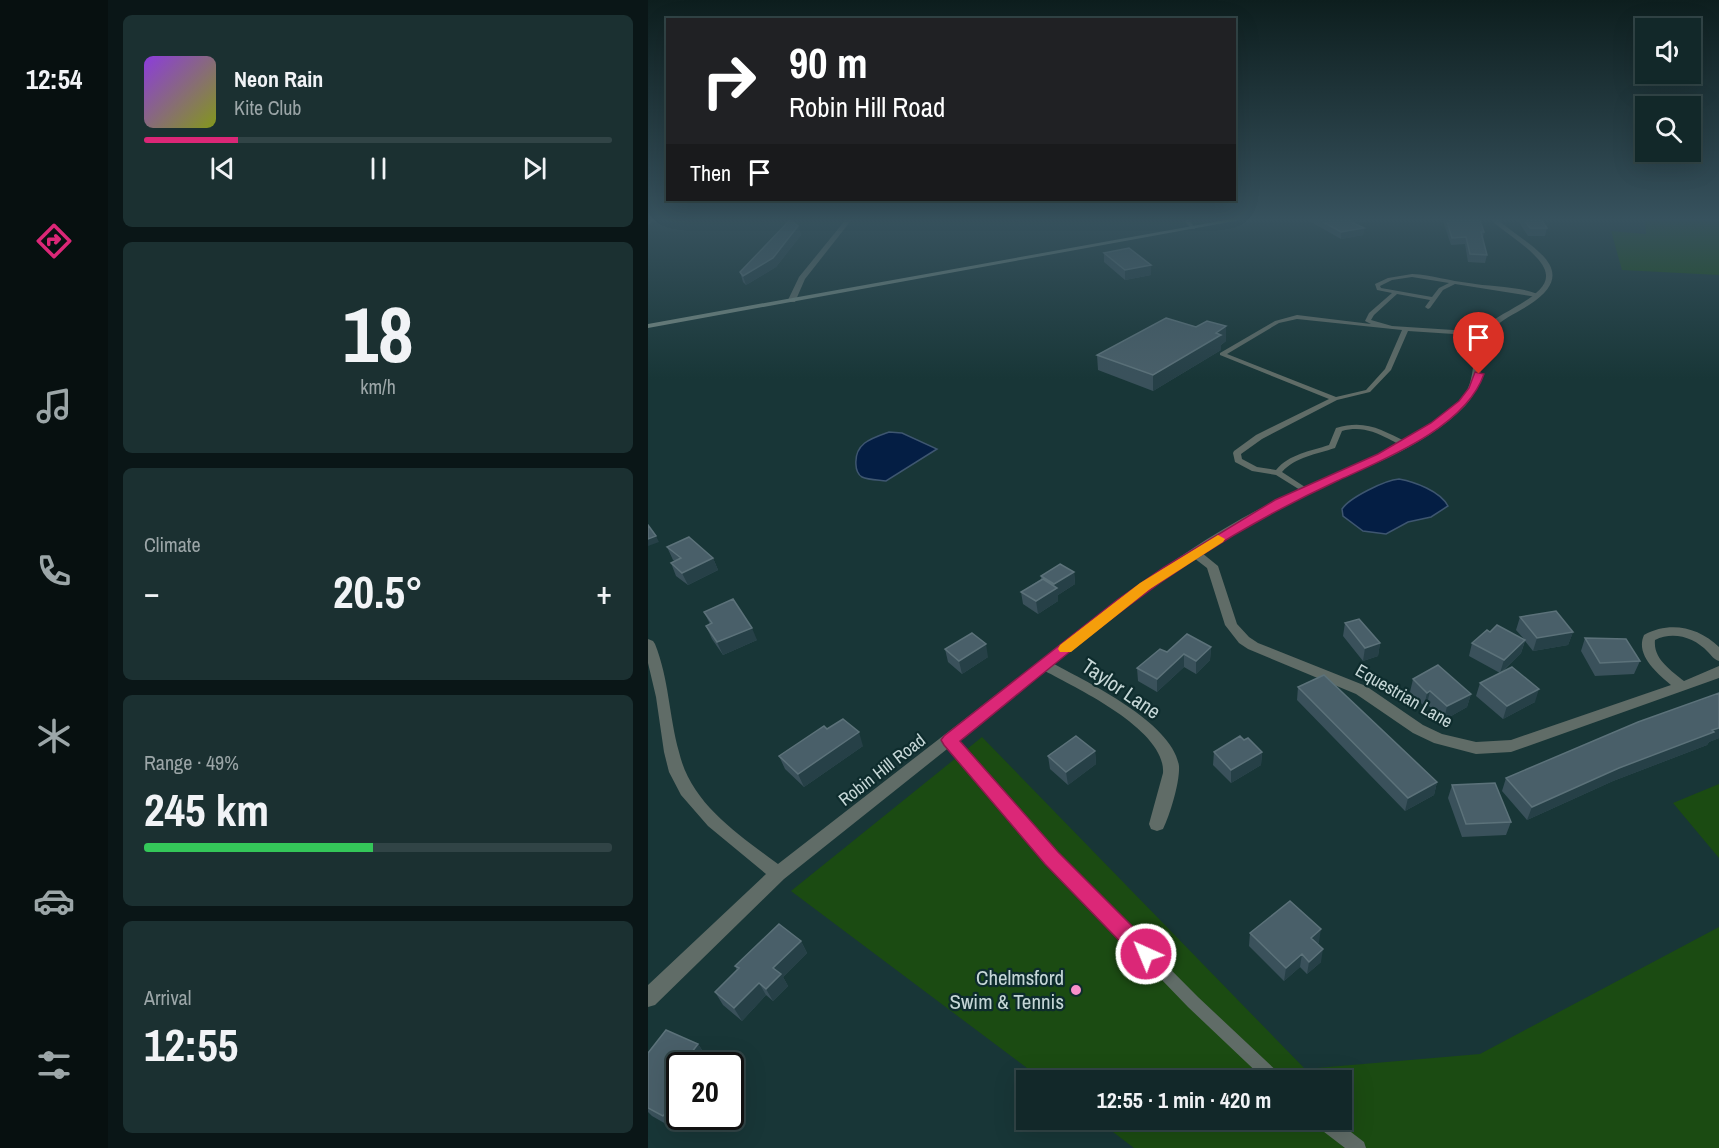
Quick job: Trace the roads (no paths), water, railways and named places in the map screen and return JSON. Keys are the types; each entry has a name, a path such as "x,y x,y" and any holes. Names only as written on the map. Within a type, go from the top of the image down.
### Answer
{"main road":[{"path":"648,326 950,272"}],"street":[{"path":"792,300 808,272"},
{"path":"1484,334 1501,317 1537,296 1551,279 1549,272"},
{"name":"Robin Hill Road","path":"648,998 778,874 1122,603 1259,514 1404,444 1450,414 1469,396 1477,382 1480,343 1484,334"},
{"name":"Equestrian Lane","path":"1196,554 1212,566 1232,625 1244,640 1263,651 1348,683 1418,729 1458,746 1495,748 1510,746 1712,676 1719,671"},
{"path":"1681,686 1649,653 1647,645 1649,638 1666,631 1690,634 1711,646 1719,656"},
{"path":"648,644 659,675 671,755 689,793 699,808 713,821 778,874"},
{"name":"Taylor Lane","path":"1045,665 1132,717 1163,746 1169,756 1170,771 1157,824"}],"lane":[{"path":"1432,299 1379,289 1377,285 1393,278 1437,277 1537,296"},
{"path":"1428,307 1432,299 1445,286 1455,282"},
{"path":"1383,327 1371,323 1368,319 1395,293"},
{"path":"1335,399 1222,354 1277,322 1297,317 1383,327 1484,334"},
{"path":"1305,491 1278,473 1244,464 1238,460 1237,453 1259,438 1335,399 1368,391 1388,370 1406,329"},
{"path":"1278,473 1281,468 1291,462 1332,446 1339,430 1349,426 1367,427 1404,444"},
{"path":"950,740 1052,858 1193,1002 1265,1070"},
{"path":"1335,1130 1358,1148"}],"water":[{"path":"889,432 902,433 937,449 886,481 862,477 856,467 856,458 861,446"},
{"path":"1399,479 1433,492 1448,506 1431,517 1408,522 1386,534 1363,531 1343,516 1342,509 1359,495"}],"place":[{"name":"Chelmsford Swim & Tennis","path":"1076,990"}]}
